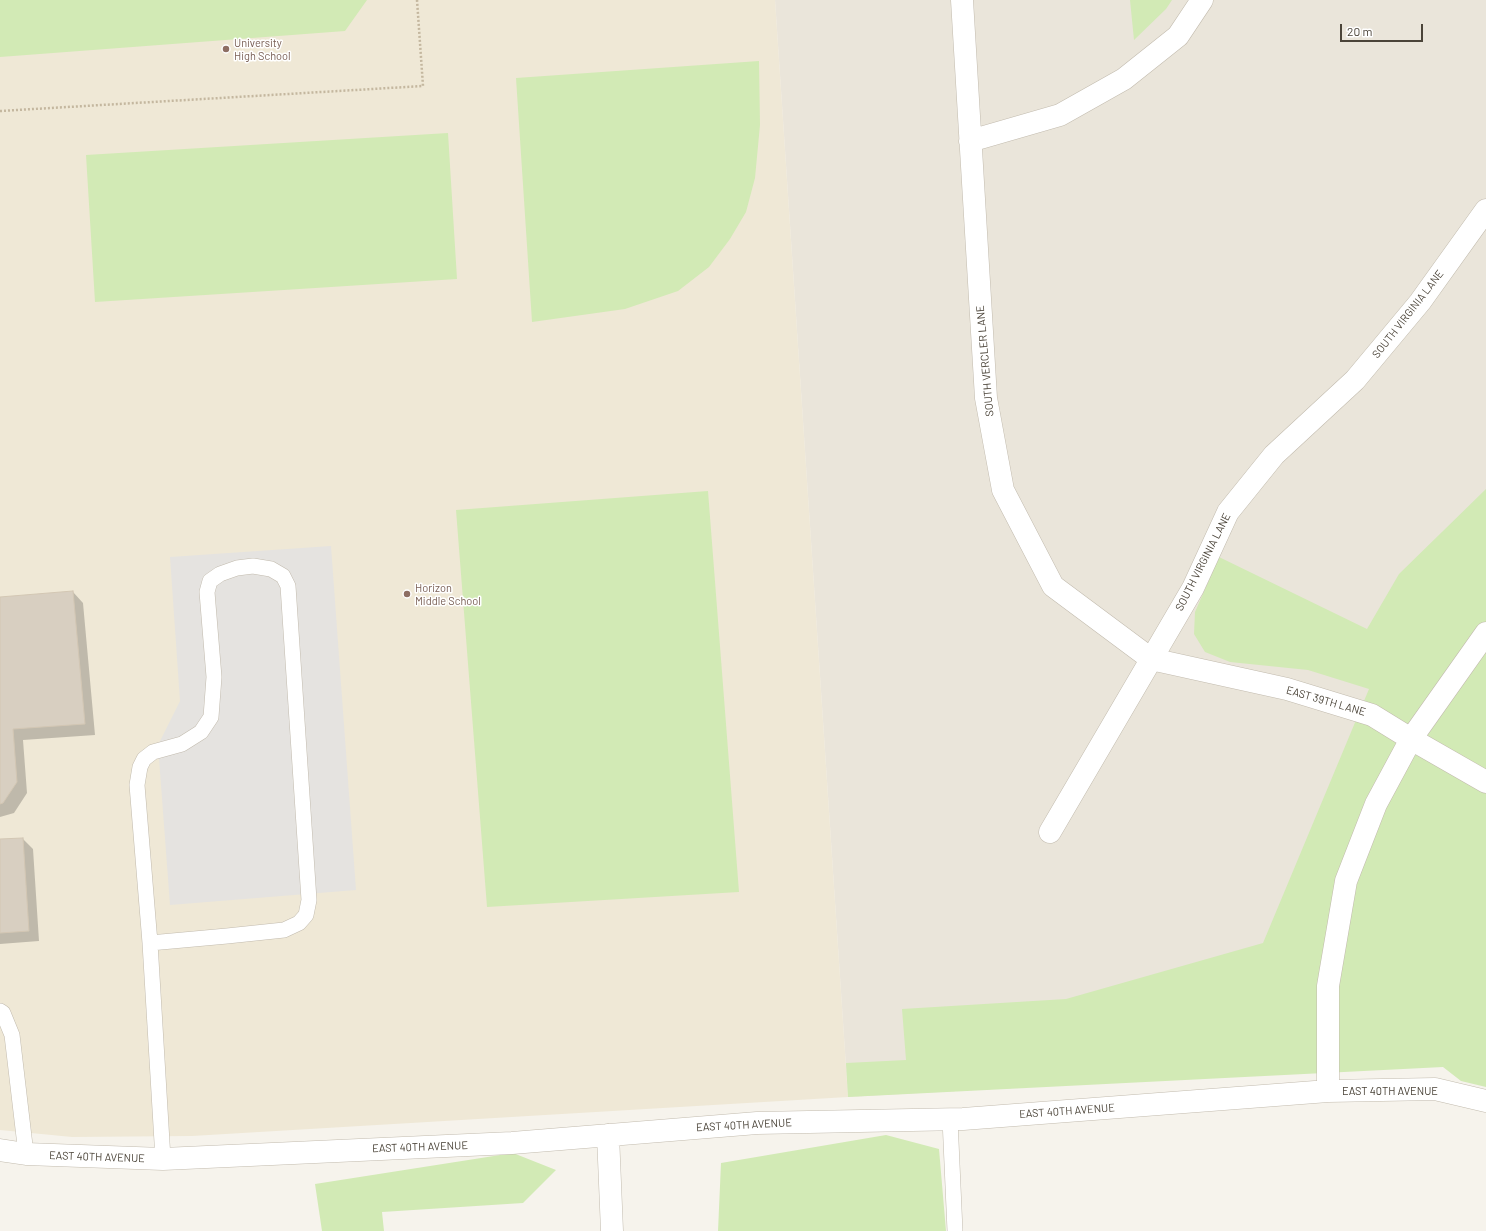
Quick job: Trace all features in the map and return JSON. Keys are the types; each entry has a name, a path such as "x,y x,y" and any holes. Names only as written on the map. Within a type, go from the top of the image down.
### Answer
{"street":[{"name":"SOUTH VERCLER LANE","path":"962,0 986,398 1003,490 1053,586 1151,659"},
{"path":"970,141 1060,114 1124,79 1178,36 1202,0"},
{"name":"SOUTH VIRGINIA LANE","path":"1050,832 1193,588 1228,512 1274,455 1355,380 1420,302 1486,210"},
{"path":"1328,1091 1328,986 1346,881 1376,804 1411,739 1486,633"},
{"name":"EAST 39TH LANE","path":"1151,659 1287,690 1372,715 1486,782"},
{"name":"EAST 40TH AVENUE","path":"0,1150 26,1154 163,1159 512,1143 757,1123 950,1118 1328,1091 1435,1089 1486,1101"},
{"path":"608,1135 612,1231"}],"lane":[{"path":"150,943 284,930 299,923 306,915 309,900 288,586 282,576 271,569 253,566 237,568 220,574 210,581 207,592 214,677 211,717 201,732 182,744 153,752 144,759 140,767 137,786 150,943 163,1159"},
{"path":"0,1011 3,1013 12,1035 26,1154"},
{"path":"950,1118 955,1231"}],"path":[{"path":"0,111 423,86 418,0"}],"shaded area":[{"name":"Horizon Middle School","path":"0,0 775,0 848,1097 192,1136 72,1137 0,1130"},
{"path":"775,0 1486,0 1486,1062 848,1097"},
{"path":"331,546 356,890 170,905 158,745 180,701 170,557"}],"green space":[{"path":"0,0 367,0 345,31 0,57"},
{"path":"1130,0 1172,0 1166,9 1134,40"},
{"path":"759,61 760,125 755,178 746,212 730,239 709,267 678,291 625,309 532,322 516,78"},
{"path":"448,133 457,279 95,302 86,155"},
{"path":"1486,489 1486,1087 1461,1081 1443,1067 848,1097 846,1063 906,1060 902,1009 1066,999 1263,943 1369,689 1308,670 1230,662 1205,652 1194,634 1195,612 1219,557 1367,629 1399,574"},
{"path":"708,491 739,892 487,907 456,510"},
{"path":"886,1135 939,1149 946,1231 718,1231 721,1163"},
{"path":"513,1153 556,1170 523,1203 382,1212 384,1231 322,1231 315,1184"}],"building":[{"path":"73,591 85,724 13,729 17,782 3,803 0,804 0,597"},
{"path":"23,838 29,931 0,933 0,839"}],"place":[{"name":"University High School","path":"226,49"},
{"name":"Horizon Middle School","path":"407,594"}]}
